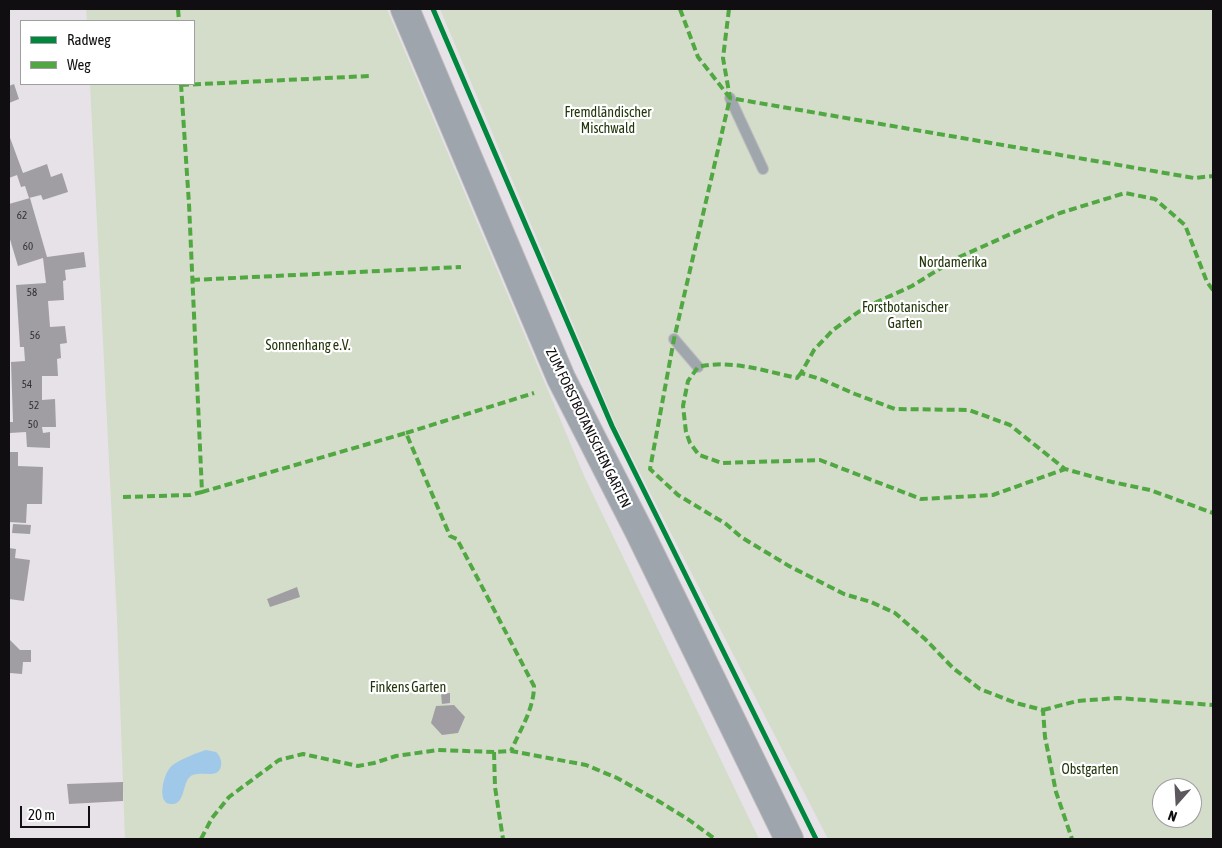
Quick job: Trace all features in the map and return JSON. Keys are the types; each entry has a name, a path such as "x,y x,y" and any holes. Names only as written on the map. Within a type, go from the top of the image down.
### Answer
{"main road":[{"name":"ZUM FORSTBOTANISCHEN GARTEN","path":"405,9 561,378 639,531 789,839"}],"lane":[{"path":"730,98 763,169"},
{"path":"674,339 698,367"}],"green space":[{"path":"86,9 387,9 585,478 759,839 125,839 117,619 90,85 195,85 195,20 87,20"},
{"name":"Forstbotanischer Garten","path":"440,9 1213,9 1213,839 828,839 617,428"}],"water":[{"path":"206,750 216,752 219,755 221,766 219,771 211,774 196,774 188,779 183,794 177,803 168,803 164,800 162,790 169,769 181,760"}],"building":[{"path":"14,84 19,99 9,103 9,86"},
{"path":"9,135 23,173 47,164 51,177 62,173 68,192 43,200 41,195 29,198 25,186 21,187 17,175 9,178"},
{"path":"30,198 47,257 84,252 86,267 65,270 66,280 63,281 64,300 48,301 50,327 65,326 67,343 60,344 61,358 57,359 58,376 42,376 42,400 55,399 56,427 42,427 43,433 50,432 50,448 27,447 26,432 10,433 9,422 13,422 11,362 25,361 24,347 20,347 16,285 46,283 43,258 18,266 9,236 9,204"},
{"path":"9,452 18,452 18,466 43,467 42,504 27,504 26,523 9,522"},
{"path":"13,524 31,525 30,534 12,533"},
{"path":"9,548 16,549 15,558 30,560 24,601 9,599"},
{"path":"297,587 300,597 270,607 267,599"},
{"path":"9,639 20,650 31,650 31,662 23,662 22,674 10,673"},
{"path":"450,693 450,703 442,704 441,694"},
{"path":"454,705 465,717 458,733 442,735 431,723 436,706"},
{"path":"123,782 123,801 69,804 67,784"}],"marked path":[{"path":"178,9 179,20"},
{"path":"680,9 698,57 730,98 674,339 650,469 678,495 789,566 844,594 871,602 895,613 925,639 953,668 980,689 1016,703 1043,710 1045,737 1056,792 1072,839"},
{"path":"729,9 723,58 730,98 1194,178 1213,176"},
{"path":"195,84 369,76"},
{"path":"181,85 189,204 202,492 406,433 450,536 457,539 534,686 532,703 511,751"},
{"path":"1213,290 1207,282 1185,225 1155,199 1125,193 1060,213 1013,233 957,258 912,286 864,308 833,330 814,350 801,373 895,409 969,410 1010,425 1065,469 1150,490 1213,513"},
{"path":"192,280 461,267"},
{"path":"801,373 797,378 735,365 722,364 698,367 688,381 683,406 686,432 690,443 699,455 722,463 820,460 921,499 993,495 1065,469"},
{"path":"406,433 534,393"},
{"path":"123,497 190,495 202,492"},
{"path":"1043,710 1077,701 1118,698 1213,705"},
{"path":"201,839 212,818 229,797 279,760 303,754 358,766 396,756 438,750 511,751 586,765 617,778 660,802 715,839"},
{"path":"494,752 495,787 503,839"}],"cycle path":[{"path":"433,9 612,426 816,839"}],"park label":[{"name":"Fremdländischer Mischwald","path":"608,122"},
{"name":"Nordamerika","path":"953,263"},
{"name":"Sonnenhang e.V.","path":"308,346"},
{"name":"Finkens Garten","path":"408,688"},
{"name":"Obstgarten","path":"1090,770"}]}
